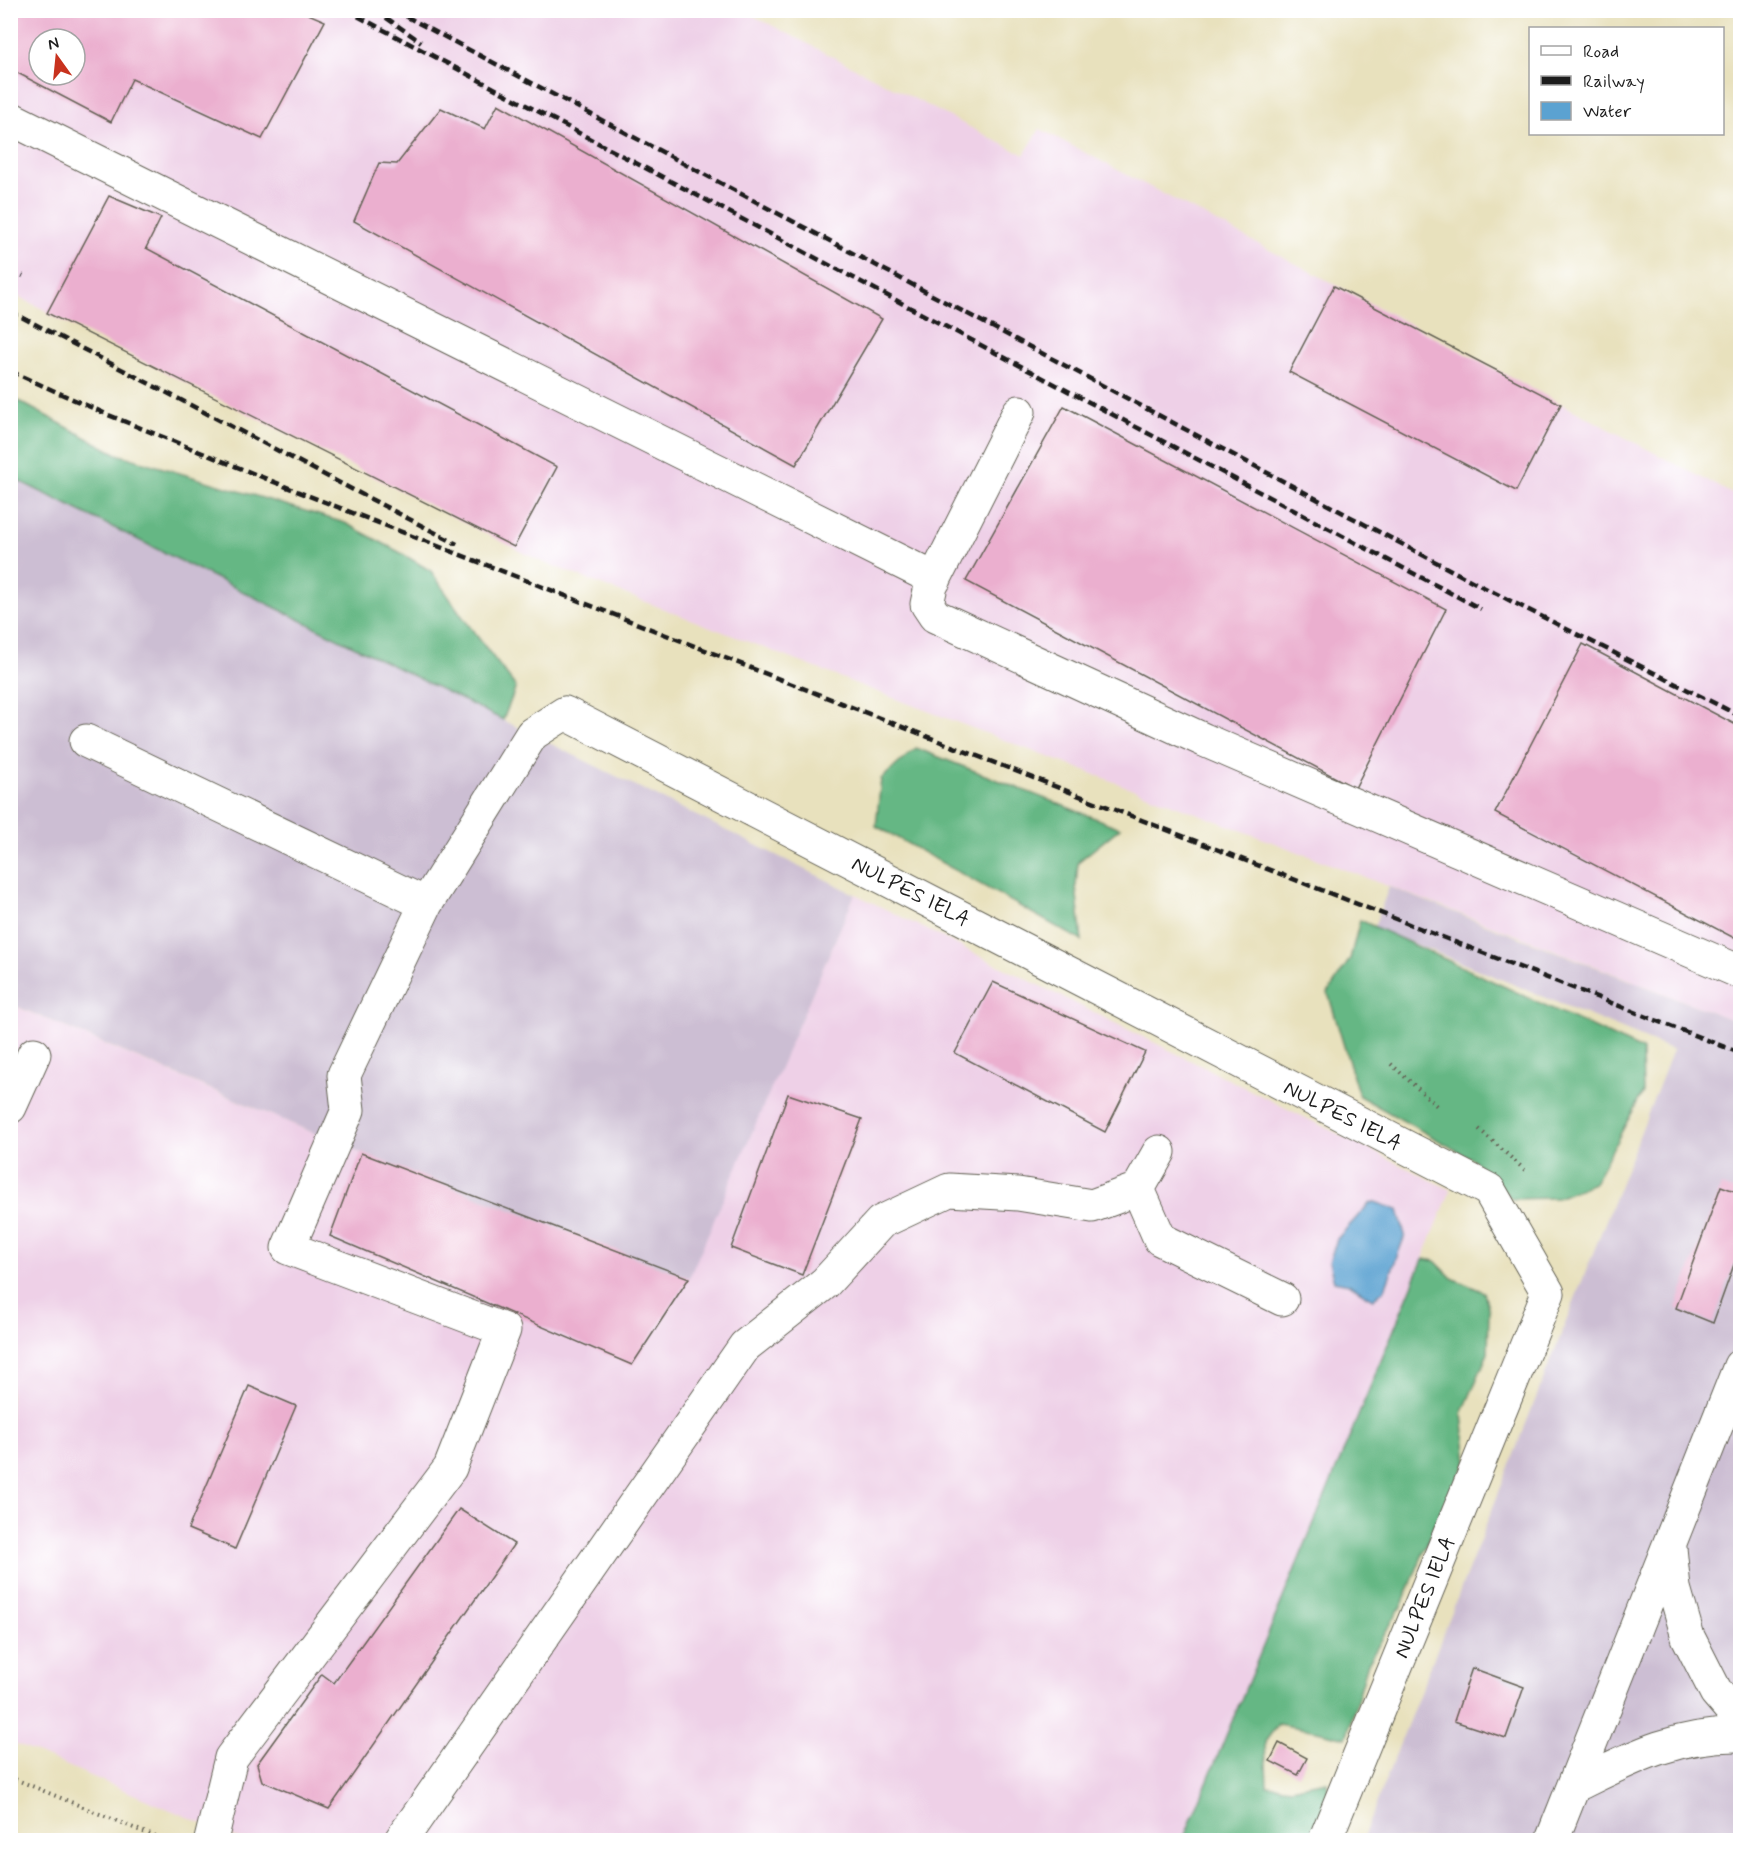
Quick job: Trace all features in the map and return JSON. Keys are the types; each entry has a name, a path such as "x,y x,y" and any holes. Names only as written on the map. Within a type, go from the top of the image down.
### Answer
{"street":[{"path":"10,118 934,579"},
{"path":"1019,412 931,586 927,604 935,616 1204,740 1740,972"},
{"name":"NULPES IELA","path":"426,904 532,734 565,713 1489,1190 1548,1293 1324,1840"},
{"path":"86,741 426,904 344,1075 348,1110 288,1248 504,1330 450,1468 231,1758 211,1840"},
{"path":"10,1107 34,1054"},
{"path":"406,1839 745,1346 825,1283 881,1222 949,1190 1018,1194 1092,1206 1138,1189 1159,1152"},
{"path":"1138,1189 1160,1239 1282,1299"},
{"path":"1552,1840 1740,1366"},
{"path":"1670,1543 1674,1588 1688,1638 1716,1692 1740,1720"},
{"path":"1574,1786 1639,1755 1679,1740 1719,1734 1740,1735"}],"path":[{"path":"1391,1064 1439,1108"},
{"path":"1479,1129 1527,1172"},
{"path":"10,1777 163,1840"}],"shaded area":[{"path":"10,11 744,11 1024,155 1040,129 1740,498 1740,1023 1511,933 540,561 11,293"},
{"path":"10,477 855,894 689,1278 361,1153 11,1004"},
{"path":"1389,887 1740,1023 1740,1840 1362,1840 1673,1050 1374,927"},
{"path":"855,894 1451,1190 1183,1840 241,1840 11,1742 10,1004 361,1153 688,1278"}],"green space":[{"path":"11,397 117,454 345,523 431,571 516,687 503,720 11,477"},
{"path":"916,748 1120,828 1078,862 1076,886 1082,941 876,826 881,779"},
{"path":"1360,920 1642,1050 1643,1092 1594,1183 1557,1198 1512,1199 1474,1160 1359,1096 1328,993 1350,959"},
{"path":"1423,1259 1435,1261 1452,1278 1484,1292 1489,1311 1488,1353 1462,1414 1467,1461 1440,1512 1403,1603 1368,1663 1346,1738 1278,1724 1265,1742 1267,1785 1291,1788 1327,1781 1330,1807 1315,1840 1183,1840"}],"water":[{"path":"1375,1202 1398,1210 1405,1235 1385,1289 1373,1299 1349,1284 1334,1281 1329,1262 1337,1239 1369,1204"}],"building":[{"path":"10,10 299,10 325,21 262,139 132,79 111,122 44,87 87,87 87,27 27,27 27,78 10,69"},
{"path":"498,104 882,319 796,465 354,221 379,163 397,164 441,108 485,129"},
{"path":"109,196 161,218 146,248 557,467 514,547 47,313"},
{"path":"1334,286 1561,404 1516,491 1289,372"},
{"path":"1064,406 1446,609 1355,788 966,581"},
{"path":"1583,644 1740,727 1740,941 1495,813"},
{"path":"993,982 1145,1052 1105,1132 955,1053"},
{"path":"788,1094 862,1119 802,1275 731,1248"},
{"path":"361,1153 689,1278 632,1365 330,1236"},
{"path":"1721,1186 1740,1193 1740,1248 1713,1323 1676,1308"},
{"path":"249,1386 296,1406 235,1549 188,1529"},
{"path":"459,1509 514,1544 329,1809 262,1781 257,1764 322,1674 334,1683"},
{"path":"1472,1668 1524,1687 1506,1738 1454,1721"},
{"path":"1279,1743 1307,1758 1298,1775 1270,1761"}],"railway":[{"path":"346,10 1481,609"},
{"path":"375,10 421,42"},
{"path":"394,10 1483,587 1740,716"},
{"path":"10,270 23,276"},
{"path":"10,311 457,544"},
{"path":"10,371 106,414 299,492 1740,1053"}]}
